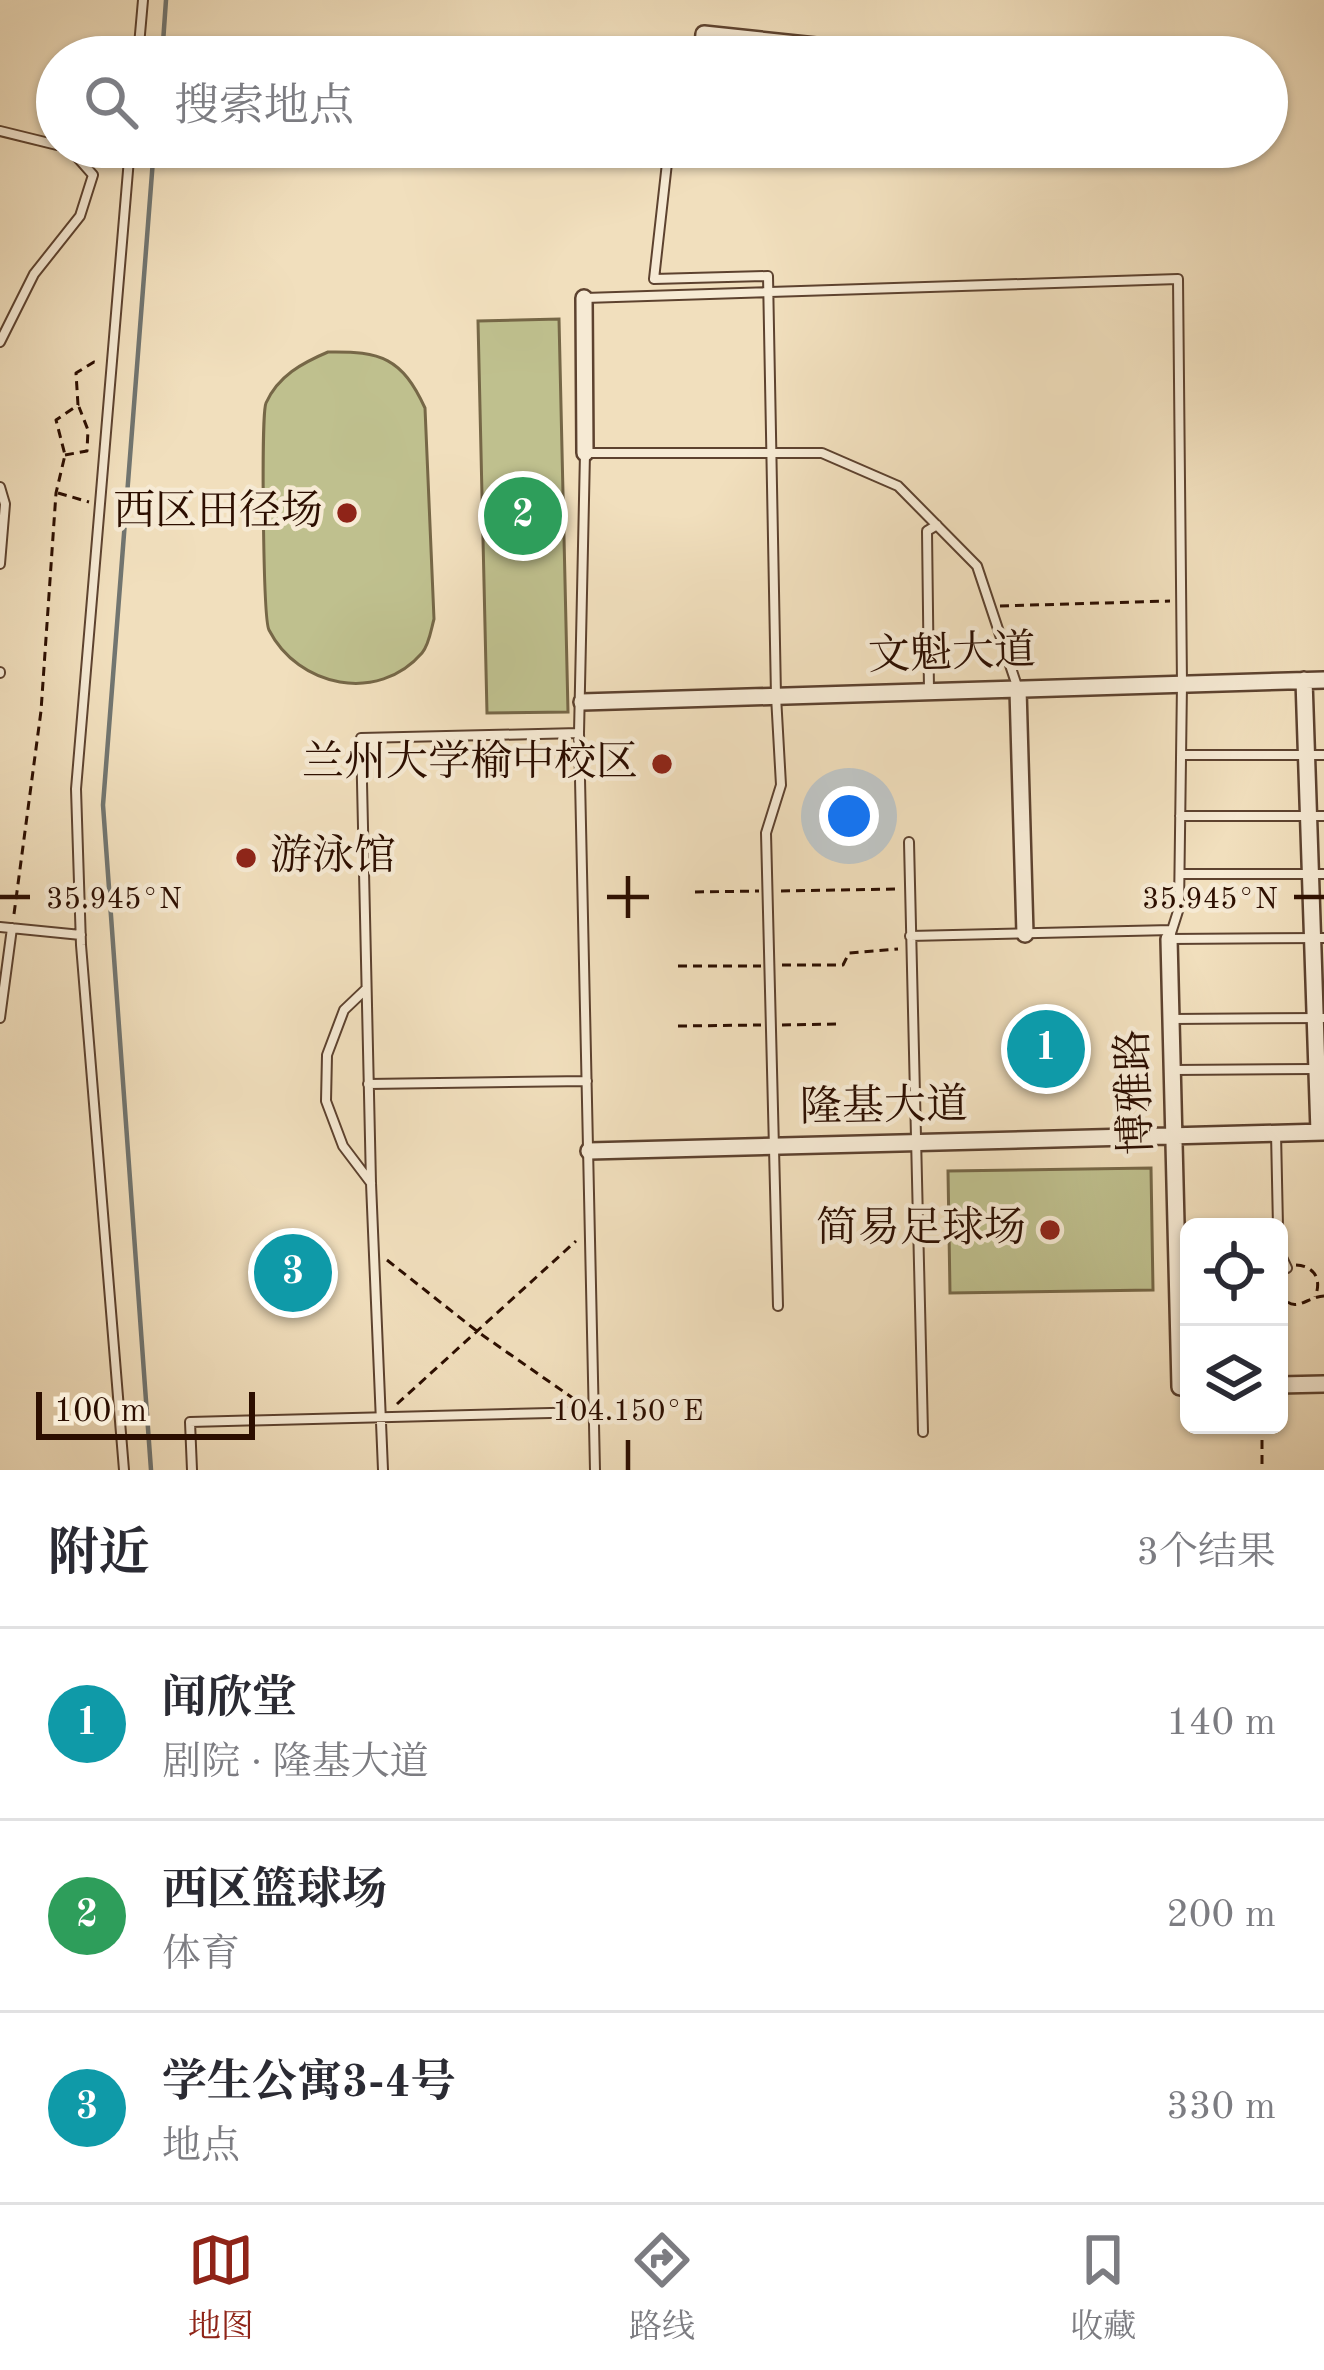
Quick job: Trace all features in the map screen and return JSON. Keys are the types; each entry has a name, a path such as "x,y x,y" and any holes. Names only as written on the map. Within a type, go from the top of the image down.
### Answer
{"street":[{"path":"584,298 585,453"},
{"path":"1304,680 1315,755 1322,1132"},
{"name":"文魁大道","path":"582,702 1324,680"},
{"path":"1018,688 1025,934"},
{"name":"博雅路","path":"1171,935 1182,1326"},
{"name":"隆基大道","path":"589,1151 1322,1132"},
{"path":"1288,1384 1324,1384"}],"lane":[{"path":"140,36 143,0"},
{"path":"0,131 36,140"},
{"path":"0,342 34,274 80,216 93,175 87,168"},
{"path":"124,1470 81,935 76,789 128,168"},
{"path":"666,168 654,279 768,276 781,784 766,833 778,1306"},
{"path":"584,298 1178,279 1180,874 1179,908 1171,935"},
{"path":"595,1470 580,733 585,453 822,453 898,486 977,566 1018,688"},
{"path":"0,487 5,504 0,564"},
{"path":"929,691 927,531 937,525"},
{"path":"383,1470 370,1183 361,737 580,733"},
{"path":"1181,755 1315,755"},
{"path":"1180,816 1316,816"},
{"path":"909,842 923,1432"},
{"path":"1180,874 1317,874"},
{"path":"0,927 81,935"},
{"path":"0,1018 12,928"},
{"path":"910,936 1318,938"},
{"path":"367,989 344,1010 338,1025 328,1055 326,1101 343,1146 370,1183"},
{"path":"1171,1019 1320,1018"},
{"path":"1172,1070 1320,1069"},
{"path":"368,1084 587,1081"},
{"path":"1276,1133 1278,1218"},
{"path":"192,1470 190,1422 593,1412"}],"path":[{"path":"64,455 87,451 88,430 78,405 76,373 94,362 112,365"},
{"path":"12,928 41,711 56,493 64,455 56,420 78,405"},
{"path":"56,493 100,506"},
{"path":"992,606 1181,601"},
{"path":"695,892 897,889"},
{"path":"678,967 843,964 849,953 910,948"},
{"path":"678,1026 837,1024"},
{"path":"382,1417 590,1228"},
{"path":"374,1250 478,1332 593,1412"},
{"path":"1288,1268 1310,1268 1318,1281 1315,1297"},
{"path":"1288,1301 1302,1305 1324,1296"},
{"path":"1262,1434 1262,1470"}],"green space":[{"path":"559,319 568,712 487,713 478,321"},
{"name":"西区田径场","path":"328,352 362,353 388,361 408,378 425,408 434,619 422,653 404,669 362,683 319,676 299,665 269,630 267,618 266,403 292,372"},
{"name":"简易足球场","path":"1151,1168 1153,1290 950,1293 948,1171"}],"waterway":[{"path":"163,36 166,0"},
{"path":"151,1470 103,805 152,168"}],"place":[{"name":"西区田径场","path":"347,513"},
{"name":"西区篮球场","path":"523,516"},
{"name":"兰州大学榆中校区","path":"662,764"},
{"name":"游泳馆","path":"246,858"},
{"name":"闻欣堂","path":"1046,1049"},
{"name":"简易足球场","path":"1050,1230"},
{"name":"学生公寓3-4号","path":"293,1273"}]}
